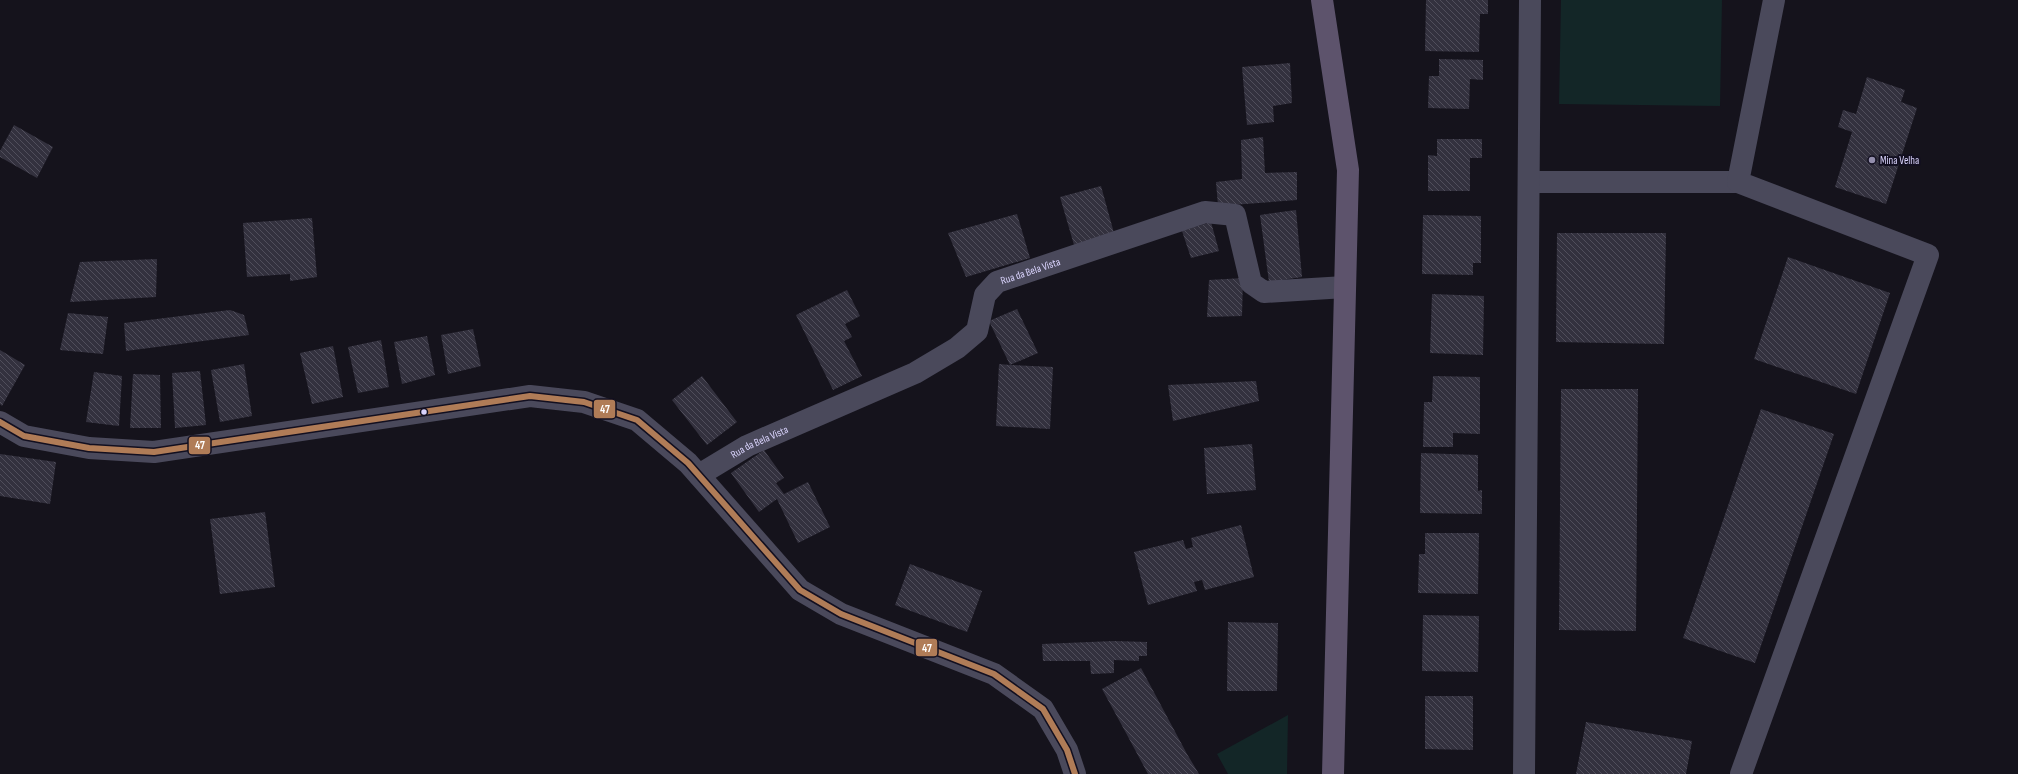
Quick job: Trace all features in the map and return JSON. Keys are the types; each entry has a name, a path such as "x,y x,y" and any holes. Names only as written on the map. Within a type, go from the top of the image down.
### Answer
{"main road":[{"path":"1322,0 1348,170 1333,774"}],"street":[{"path":"1524,774 1530,0"},
{"path":"1738,182 1774,0"},
{"path":"1529,182 1738,182 1928,255 1741,774"},
{"name":"Rua da Bela Vista","path":"699,475 747,446 915,373 957,348 977,331 985,295 997,282 1205,212 1235,215 1251,283 1264,292 1345,287"},
{"path":"0,422 24,436 89,448 154,452 530,396 584,402 637,420 688,463 800,590 841,614 994,674 1042,709 1067,750 1075,774"}],"green space":[{"path":"1561,0 1722,0 1720,106 1559,104"},
{"path":"1288,715 1287,774 1228,774 1217,754"}],"building":[{"path":"1426,0 1488,0 1488,14 1480,14 1479,52 1425,51"},
{"path":"1439,59 1483,60 1483,80 1470,79 1469,109 1428,108 1429,76 1439,76"},
{"path":"1290,63 1292,103 1273,106 1274,122 1247,125 1242,67"},
{"name":"Mina Velha","path":"1867,77 1905,90 1901,102 1917,108 1886,204 1835,187 1852,132 1838,127 1843,110 1856,114"},
{"path":"14,125 53,147 37,178 0,157 0,151"},
{"path":"1263,137 1265,173 1297,172 1297,200 1218,206 1216,182 1242,179 1241,140"},
{"path":"1437,139 1482,139 1482,158 1470,158 1470,191 1428,191 1428,155 1437,156"},
{"path":"1101,186 1114,233 1074,245 1060,197"},
{"path":"1296,210 1302,277 1269,282 1260,215"},
{"path":"1017,214 1030,258 966,277 948,233"},
{"path":"1423,215 1481,216 1481,263 1473,263 1473,275 1422,274"},
{"path":"312,218 317,277 290,281 290,274 247,277 243,223"},
{"path":"1211,222 1219,251 1191,258 1182,231"},
{"path":"1557,233 1666,233 1664,344 1556,342"},
{"path":"1788,257 1890,293 1856,394 1754,359"},
{"path":"157,259 156,297 70,302 80,262"},
{"path":"1243,278 1242,316 1207,317 1209,280"},
{"path":"847,290 860,316 845,324 852,337 844,341 862,376 833,390 796,315"},
{"path":"1432,294 1484,296 1483,355 1430,353"},
{"path":"1017,309 1038,353 1010,365 989,321"},
{"path":"230,310 244,315 249,335 126,351 124,323"},
{"path":"68,313 108,317 103,354 60,350"},
{"path":"473,329 481,366 448,374 441,335"},
{"path":"427,336 435,375 402,384 394,342"},
{"path":"381,340 389,387 358,393 348,347"},
{"path":"333,346 343,397 312,404 300,353"},
{"path":"0,350 25,365 2,406 0,404"},
{"path":"244,364 252,416 220,422 211,370"},
{"path":"999,364 1053,367 1050,429 996,426"},
{"path":"200,371 206,425 175,428 172,373"},
{"path":"94,372 122,376 119,426 86,422"},
{"path":"133,374 160,375 161,428 130,428"},
{"path":"702,376 737,422 707,445 672,400"},
{"path":"1433,376 1480,377 1480,434 1453,433 1453,447 1423,447 1424,402 1432,402"},
{"path":"1256,381 1259,401 1173,421 1168,385"},
{"path":"1561,389 1638,389 1636,631 1559,630"},
{"path":"1761,409 1834,434 1755,663 1683,638"},
{"path":"1252,444 1256,490 1207,494 1204,448"},
{"path":"764,450 784,478 776,483 784,494 808,482 830,527 798,543 777,499 759,512 731,473"},
{"path":"1421,453 1478,455 1478,491 1482,490 1482,514 1420,513"},
{"path":"0,454 56,462 50,504 0,496"},
{"path":"265,512 275,587 220,594 210,519"},
{"path":"1241,525 1254,577 1205,590 1202,580 1194,582 1197,591 1148,605 1134,552 1183,540 1186,549 1193,547 1191,538"},
{"path":"1425,533 1479,533 1478,594 1418,593 1419,554 1425,554"},
{"path":"910,564 982,591 967,632 895,605"},
{"path":"1423,615 1479,616 1478,672 1422,671"},
{"path":"1228,622 1278,623 1277,691 1227,691"},
{"path":"1114,641 1147,642 1147,656 1139,656 1139,661 1114,660 1114,673 1091,674 1090,661 1043,661 1042,644"},
{"path":"1141,668 1199,774 1148,774 1102,689"},
{"path":"1425,696 1473,696 1473,750 1425,749"},
{"path":"1586,722 1692,741 1686,774 1576,774"}],"transit line":[{"name":"47","path":"0,422 24,436 89,448 154,452 530,396 584,402 637,420 688,463 800,590 841,614 994,674 1043,709 1067,750 1075,774"}],"place":[{"name":"Mina Velha","path":"1872,160"}]}
